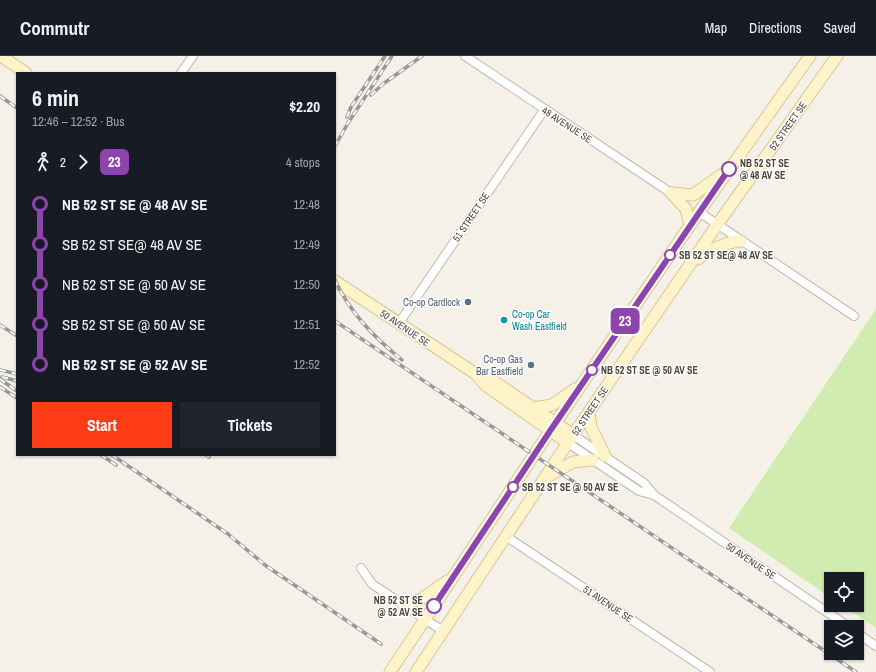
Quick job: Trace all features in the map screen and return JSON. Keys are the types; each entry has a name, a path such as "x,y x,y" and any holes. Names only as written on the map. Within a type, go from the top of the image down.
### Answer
{"main road":[{"path":"1,56 25,72"},
{"path":"390,672 690,225 810,56"},
{"name":"52 STREET SE","path":"416,672 571,439 717,225 837,56"},
{"path":"671,193 693,195 729,169"},
{"path":"671,193 686,209 690,225"},
{"path":"689,267 709,250 726,243 741,241"},
{"name":"50 AVENUE SE","path":"336,282 476,374 489,378 533,408 553,427"},
{"name":"50 AVENUE SE","path":"476,374 485,385 571,439"},
{"path":"533,408 546,407 557,402 582,384"},
{"path":"589,413 591,427 605,456"},
{"path":"545,479 567,464 578,460 593,460"},
{"path":"402,603 420,600 451,579"}],"street":[{"path":"182,72 192,56"},
{"name":"48 AVENUE SE","path":"465,56 544,110 671,193"},
{"name":"51 STREET SE","path":"399,323 544,110"},
{"path":"699,212 854,316"},
{"name":"50 AVENUE SE","path":"571,439 605,456 644,483 654,495 839,620"},
{"name":"50 AVENUE SE","path":"571,439 593,460 639,491 654,495"},
{"name":"51 AVENUE SE","path":"507,537 710,672"},
{"path":"361,568 372,584 443,631"},
{"path":"864,638 876,646"}],"green space":[{"path":"876,309 876,628 852,612 864,612 864,572 824,572 824,593 729,528"}],"railway":[{"path":"347,117 351,107 385,56"},
{"path":"336,144 348,123 392,56"},
{"path":"371,95 383,84 422,56"},
{"path":"0,96 16,107"},
{"path":"336,282 355,314 372,333 402,360"},
{"path":"336,322 856,672"},
{"path":"0,325 16,335"},
{"path":"0,370 16,374"},
{"path":"2,377 16,381"},
{"path":"0,379 16,390"},
{"path":"0,387 16,397"},
{"path":"102,456 116,465"},
{"path":"113,456 228,534 265,565 381,644"}],"bus line":[{"name":"23","path":"434,606 550,431 729,169"}],"place":[{"name":"NB 52 ST SE @ 48 AV SE","path":"729,169"},
{"name":"SB 52 ST SE@ 48 AV SE","path":"670,255"},
{"name":"Co-op Cardlock","path":"468,302"},
{"name":"Co-op Car Wash Eastfield","path":"504,320"},
{"name":"Co-op Gas Bar Eastfield","path":"531,365"},
{"name":"NB 52 ST SE @ 50 AV SE","path":"592,370"},
{"name":"SB 52 ST SE @ 50 AV SE","path":"513,487"},
{"name":"NB 52 ST SE @ 52 AV SE","path":"434,606"}]}
